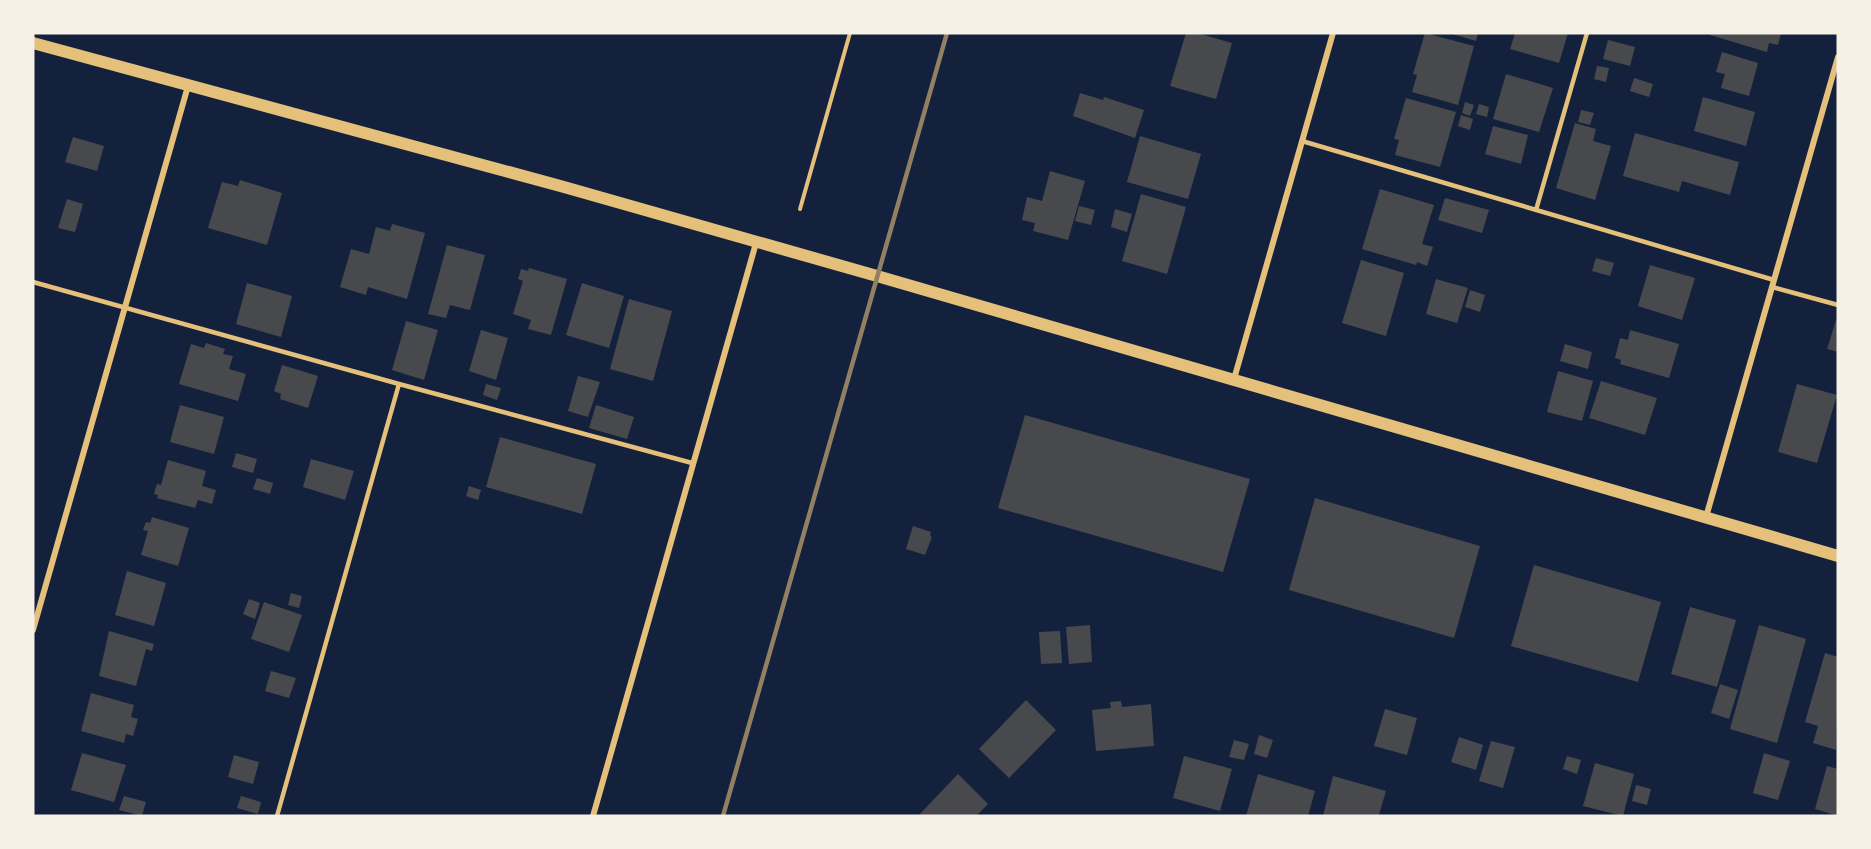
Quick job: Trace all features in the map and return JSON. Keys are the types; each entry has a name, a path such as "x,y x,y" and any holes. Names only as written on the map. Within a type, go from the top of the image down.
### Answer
{"main road":[{"path":"33,44 564,187 1838,556"}],"street":[{"path":"1234,380 1333,33"},
{"path":"1706,517 1838,57"},
{"path":"33,630 188,86"},
{"path":"593,816 756,243"}],"lane":[{"path":"1536,210 1587,33"},
{"path":"1302,141 1536,210 1838,305"},
{"path":"33,282 693,463"},
{"path":"277,816 399,384"}],"path":[{"path":"800,209 850,33"}],"building":[{"path":"1186,33 1197,33 1232,43 1216,99 1170,86"},
{"path":"1425,33 1474,46 1458,105 1412,92 1417,75 1413,74"},
{"path":"1449,33 1478,33 1476,41"},
{"path":"1515,33 1568,33 1559,63 1510,49"},
{"path":"1711,33 1781,33 1778,45 1769,43 1767,52 1710,35"},
{"path":"1608,40 1635,47 1630,66 1603,59"},
{"path":"1722,52 1758,63 1749,96 1721,88 1725,74 1716,72"},
{"path":"1597,66 1609,68 1606,82 1594,79"},
{"path":"1506,74 1553,88 1539,132 1493,119"},
{"path":"1634,78 1653,84 1649,97 1630,91"},
{"path":"1080,93 1103,100 1104,97 1144,110 1135,138 1073,116"},
{"path":"1703,97 1755,112 1746,146 1694,131"},
{"path":"1406,98 1456,112 1440,167 1395,155 1399,140 1394,139"},
{"path":"1465,102 1474,105 1470,116 1462,113"},
{"path":"1479,104 1489,107 1487,117 1476,114"},
{"path":"1581,110 1594,113 1590,125 1578,122"},
{"path":"1461,115 1473,119 1470,130 1458,126"},
{"path":"1575,123 1596,129 1593,141 1611,146 1595,200 1556,188"},
{"path":"1493,126 1528,135 1521,164 1485,154"},
{"path":"1635,133 1739,162 1730,195 1682,181 1679,192 1623,176"},
{"path":"1140,136 1201,154 1188,199 1127,182"},
{"path":"73,137 104,146 97,171 65,162"},
{"path":"1050,171 1085,181 1068,240 1033,231 1035,223 1022,220 1027,197 1042,201"},
{"path":"240,180 282,193 267,245 208,228 222,182 238,186"},
{"path":"1380,189 1434,205 1422,244 1433,247 1427,266 1417,262 1416,265 1362,249"},
{"path":"1141,194 1186,207 1167,274 1122,261"},
{"path":"1445,198 1489,210 1482,233 1438,220"},
{"path":"67,199 83,204 75,232 58,228"},
{"path":"1079,206 1095,210 1091,225 1075,221"},
{"path":"1115,209 1132,214 1127,232 1111,227"},
{"path":"392,224 425,233 407,299 368,287 366,295 340,287 351,249 369,254 376,227 390,231"},
{"path":"447,245 485,255 470,310 450,305 446,318 428,314"},
{"path":"1596,258 1614,263 1610,276 1592,271"},
{"path":"1361,260 1404,273 1386,336 1342,323"},
{"path":"1650,265 1695,278 1682,320 1638,306"},
{"path":"529,268 567,279 551,335 528,329 531,320 513,314 523,281 518,279 521,269 528,271"},
{"path":"1436,279 1468,288 1457,323 1426,314"},
{"path":"247,283 292,296 281,337 236,324"},
{"path":"582,283 624,296 609,348 566,335"},
{"path":"1470,290 1485,295 1480,312 1465,307"},
{"path":"629,299 672,311 653,381 610,369"},
{"path":"1838,314 1838,352 1827,349"},
{"path":"406,321 438,330 424,380 392,370"},
{"path":"481,330 508,338 496,380 469,371"},
{"path":"1630,330 1679,344 1669,378 1620,364 1621,360 1615,358 1620,338 1628,340"},
{"path":"206,343 225,349 223,354 233,356 229,369 246,374 238,401 179,384 191,344 204,348"},
{"path":"1565,344 1592,352 1588,369 1560,361"},
{"path":"282,365 318,376 308,408 280,399 281,394 274,391"},
{"path":"1558,371 1593,381 1582,421 1547,412"},
{"path":"578,376 600,382 588,417 568,411"},
{"path":"1601,381 1657,398 1645,435 1589,418"},
{"path":"486,384 501,388 497,400 483,395"},
{"path":"1797,384 1837,395 1817,463 1778,452"},
{"path":"180,405 224,417 214,454 170,442"},
{"path":"596,405 634,417 627,439 589,428"},
{"path":"1025,415 1250,479 1223,572 998,508"},
{"path":"500,437 596,464 582,514 486,487"},
{"path":"236,453 257,459 253,473 232,467"},
{"path":"311,459 354,471 345,500 303,487"},
{"path":"168,460 206,471 202,486 216,490 212,504 198,500 195,508 157,498 158,495 154,494 157,484 161,485"},
{"path":"257,478 273,483 270,494 253,489"},
{"path":"469,486 481,490 478,500 466,496"},
{"path":"1315,498 1480,546 1454,638 1289,590"},
{"path":"152,517 189,528 178,566 141,555 148,531 143,530 146,522 150,523"},
{"path":"913,526 931,532 932,537 925,555 906,549"},
{"path":"1534,565 1661,602 1638,682 1511,646"},
{"path":"127,571 166,583 154,626 115,615"},
{"path":"291,593 302,596 299,608 288,605"},
{"path":"249,599 260,603 255,619 243,614"},
{"path":"264,602 302,615 289,652 251,639"},
{"path":"1690,607 1736,620 1717,687 1671,674"},
{"path":"1090,625 1092,662 1069,664 1066,627"},
{"path":"1759,625 1806,639 1777,743 1730,729"},
{"path":"109,631 154,644 152,651 146,649 136,686 99,676"},
{"path":"1060,631 1062,663 1041,664 1039,632"},
{"path":"1825,653 1838,657 1836,750 1813,743 1818,726 1805,722"},
{"path":"271,671 296,678 289,698 265,691"},
{"path":"1720,684 1738,690 1729,719 1711,713"},
{"path":"91,693 134,705 131,717 138,719 133,736 126,734 124,743 81,731"},
{"path":"1026,700 1056,730 1009,778 979,749"},
{"path":"1121,701 1122,707 1151,704 1154,746 1096,751 1092,710 1111,708 1110,702"},
{"path":"1385,709 1417,718 1407,755 1374,746"},
{"path":"1259,735 1273,740 1267,758 1254,754"},
{"path":"1459,737 1483,745 1476,770 1451,762"},
{"path":"1234,740 1249,744 1244,760 1229,757"},
{"path":"1491,741 1515,747 1503,788 1479,781"},
{"path":"82,753 126,765 114,802 71,790"},
{"path":"1764,753 1790,761 1778,800 1753,793"},
{"path":"234,755 259,762 253,784 228,777"},
{"path":"1184,756 1232,769 1220,811 1173,798"},
{"path":"1567,756 1581,760 1577,774 1563,769"},
{"path":"1595,763 1634,774 1623,816 1583,806"},
{"path":"1827,766 1838,769 1838,816 1815,809"},
{"path":"958,774 988,804 976,816 918,816"},
{"path":"1258,774 1315,791 1308,816 1246,816"},
{"path":"1333,776 1386,791 1379,815 1323,816"},
{"path":"1636,785 1651,789 1647,805 1632,801"},
{"path":"124,796 146,802 142,816 119,810"},
{"path":"241,796 261,802 258,814 237,808"}],"railway":[{"path":"723,816 947,33"}]}
